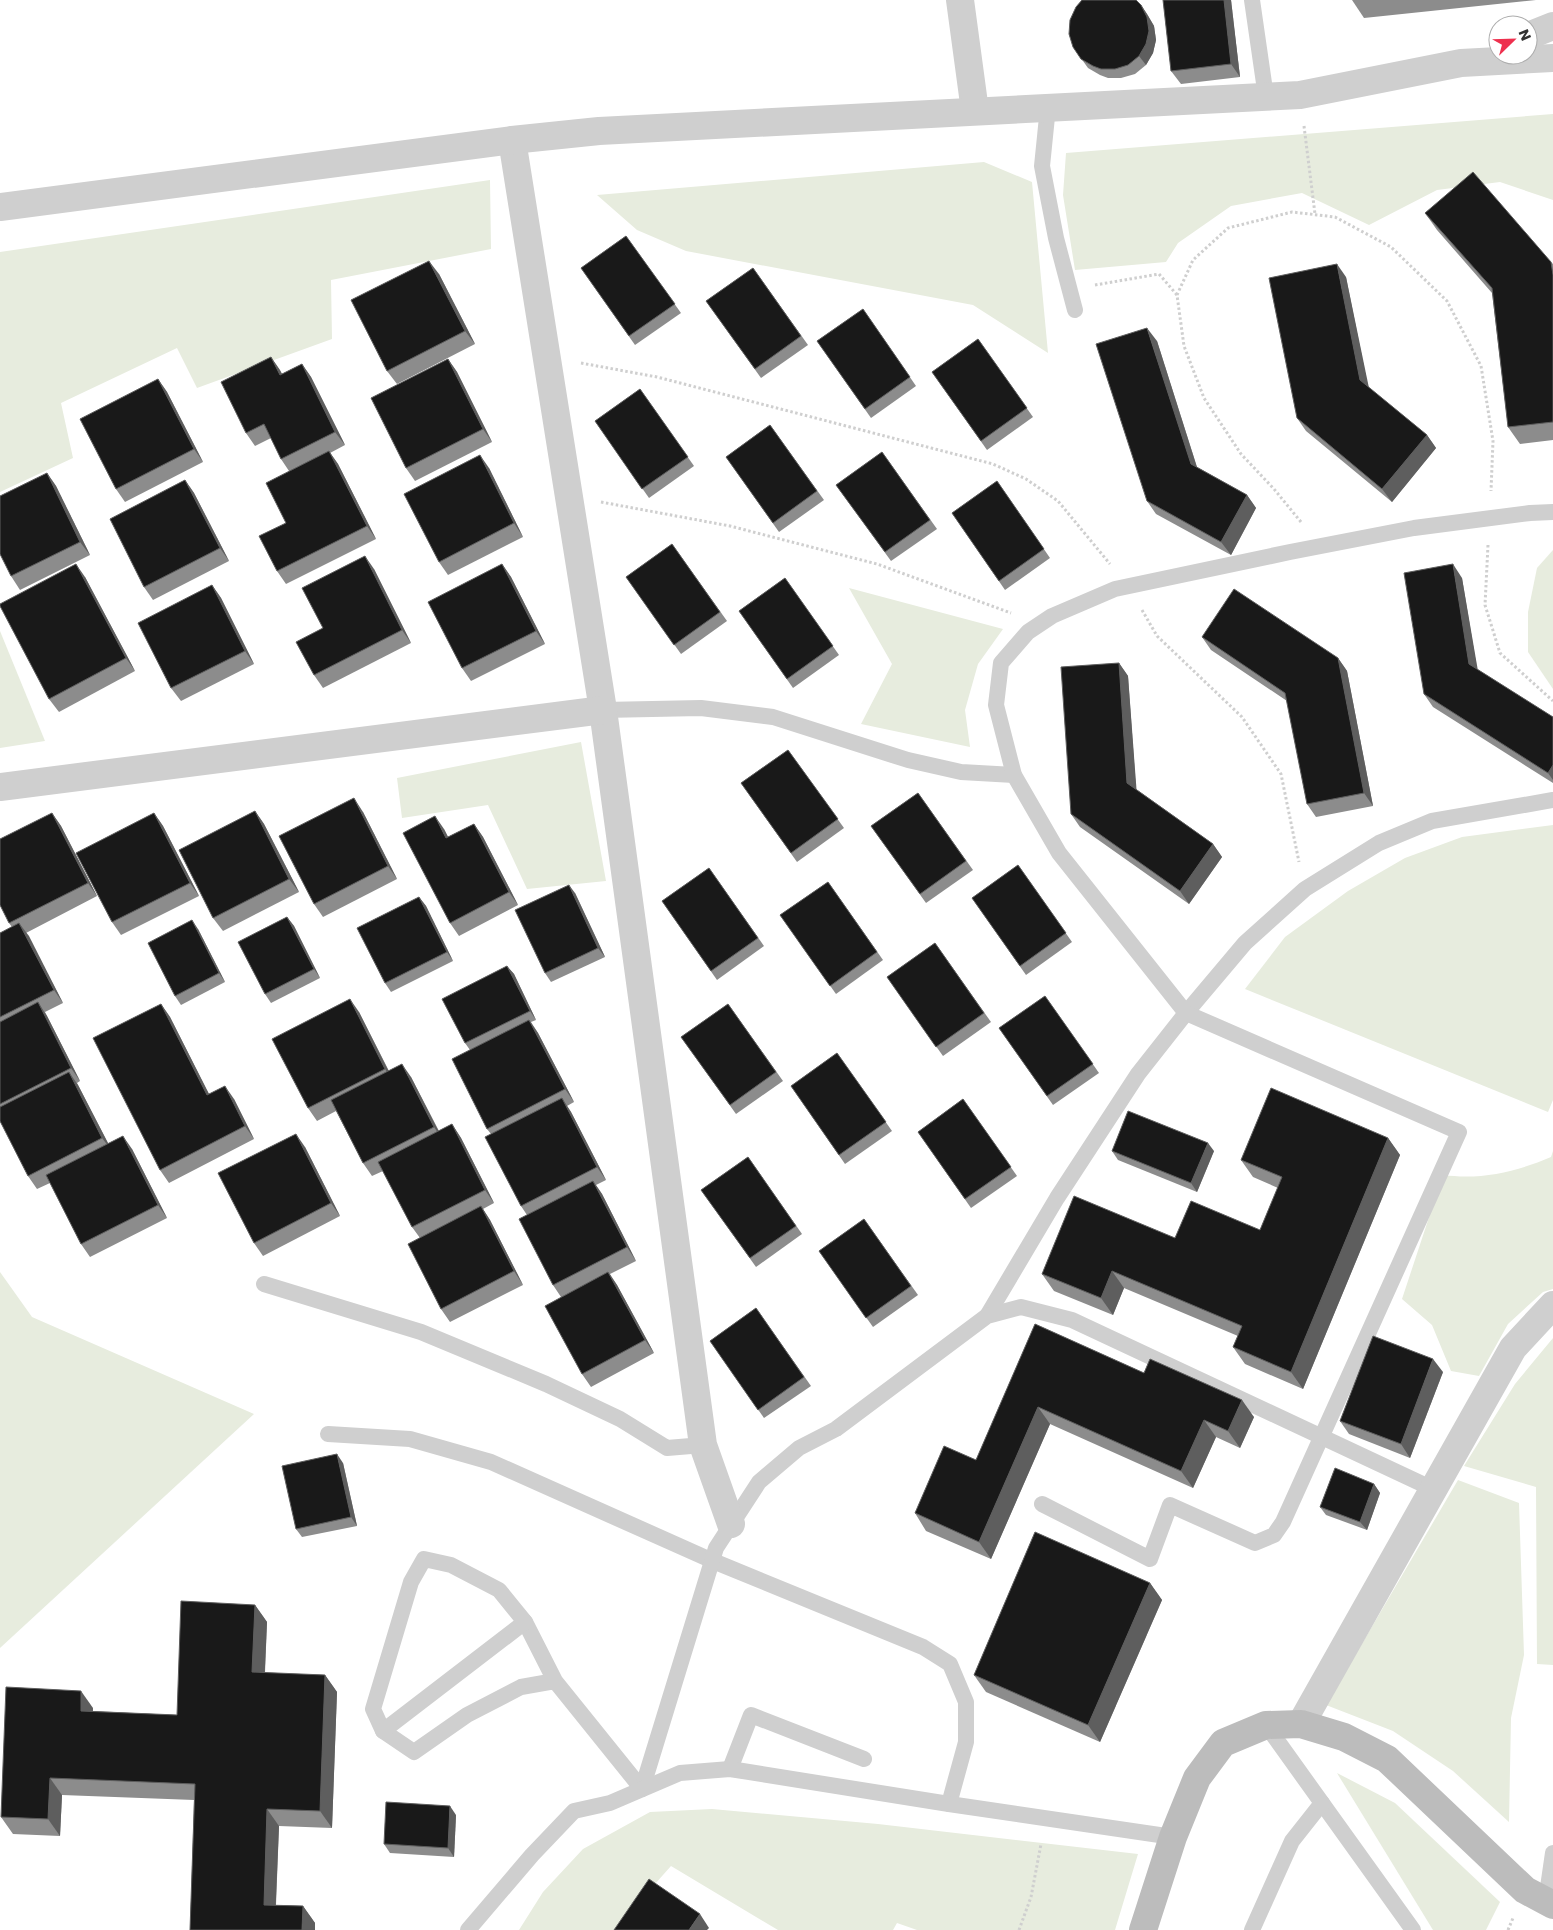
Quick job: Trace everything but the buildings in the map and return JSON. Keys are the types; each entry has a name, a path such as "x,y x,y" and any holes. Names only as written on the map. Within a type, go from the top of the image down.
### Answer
{"street":[{"path":"960,0 975,111"},
{"path":"1538,32 1553,26"},
{"path":"1461,63 1488,52"},
{"path":"0,207 512,140 600,131 1300,95 1461,63 1553,58"},
{"path":"512,140 602,710 703,1445 731,1524"},
{"path":"0,787 602,710"},
{"path":"1301,1724 1513,1348 1553,1305"},
{"path":"1143,1930 1174,1837 1197,1778 1224,1743 1266,1725 1301,1724 1344,1737 1387,1759 1525,1890 1549,1903"}],"lane":[{"path":"1252,0 1266,97"},
{"path":"1048,107 1042,166 1056,238 1075,310"},
{"path":"1042,1504 1150,1559 1170,1505 1255,1543 1274,1535 1283,1522 1459,1132 1186,1013 1059,853 1014,775 996,706 1001,664 1028,632 1052,616 1115,589 1414,528 1553,512"},
{"path":"602,710 701,708 773,717 908,760 961,772 1014,775"},
{"path":"987,1316 1062,1189 1138,1074 1245,943 1305,889 1379,843 1432,821 1553,800"},
{"path":"264,1284 421,1332 546,1384 620,1419 667,1448 703,1445"},
{"path":"642,1789 716,1548 759,1482 799,1448 836,1428 987,1316 1021,1307 1072,1320 1433,1489"},
{"path":"328,1434 410,1440 490,1462 712,1561 923,1647 950,1664 966,1702 966,1742 950,1804"},
{"path":"555,1681 521,1687 467,1715 414,1752 383,1731 374,1709 411,1582 424,1559 452,1565 499,1590 525,1622 555,1681 642,1789"},
{"path":"383,1731 525,1622"},
{"path":"730,1769 752,1715 864,1758"},
{"path":"1266,1725 1413,1930"},
{"path":"468,1930 532,1855 574,1811 610,1802 680,1773 730,1769 1174,1837"},
{"path":"1252,1930 1292,1841 1322,1803"},
{"path":"1549,1903 1553,1853"}],"path":[{"path":"1300,95 1315,214"},
{"path":"1177,295 1193,260 1228,228 1292,212 1335,217 1391,247 1447,301 1481,366 1492,442 1485,605 1500,653 1553,701"},
{"path":"1070,289 1160,274 1177,295 1184,346 1204,398 1241,454 1274,488 1293,515 1324,546"},
{"path":"547,358 657,377 992,464 1026,480 1058,501 1129,586 1157,636 1242,717 1281,774 1305,889"},
{"path":"568,496 730,526 877,564 1040,624"},
{"path":"1019,1930 1031,1897 1046,1818"}],"shaded area":[{"path":"1553,114 1553,200 1500,182 1437,190 1369,225 1302,193 1231,206 1178,243 1166,262 1075,270 1063,195 1066,153"},
{"path":"984,162 1032,182 1048,353 973,305 686,251 637,230 597,195"},
{"path":"490,180 491,249 331,280 332,339 197,388 177,348 61,403 73,458 0,492 0,252"},
{"path":"1553,550 1553,689 1528,652 1528,612 1537,568"},
{"path":"849,588 1003,629 978,664 965,710 970,747 861,724 892,664"},
{"path":"0,631 45,741 0,748"},
{"path":"581,742 606,881 527,889 488,805 402,818 397,778"},
{"path":"1553,825 1553,1100 1548,1112 1245,989 1285,937 1348,891 1405,858 1462,837"},
{"path":"1553,1151 1553,1289 1543,1292 1508,1324 1479,1376 1451,1371 1432,1325 1402,1299 1443,1175 1471,1176 1498,1174 1525,1167 1551,1157"},
{"path":"0,1272 32,1317 254,1414 0,1648"},
{"path":"1553,1338 1553,1665 1537,1664 1536,1487 1464,1466 1515,1384"},
{"path":"1458,1480 1519,1503 1524,1655 1511,1718 1509,1822 1453,1771 1393,1731 1326,1705"},
{"path":"1337,1773 1395,1803 1500,1902 1486,1930 1433,1930"},
{"path":"712,1809 878,1824 1138,1854 1115,1930 917,1930 897,1923 893,1930 778,1930 671,1866 614,1930 519,1930 543,1892 583,1849 650,1812"}]}
